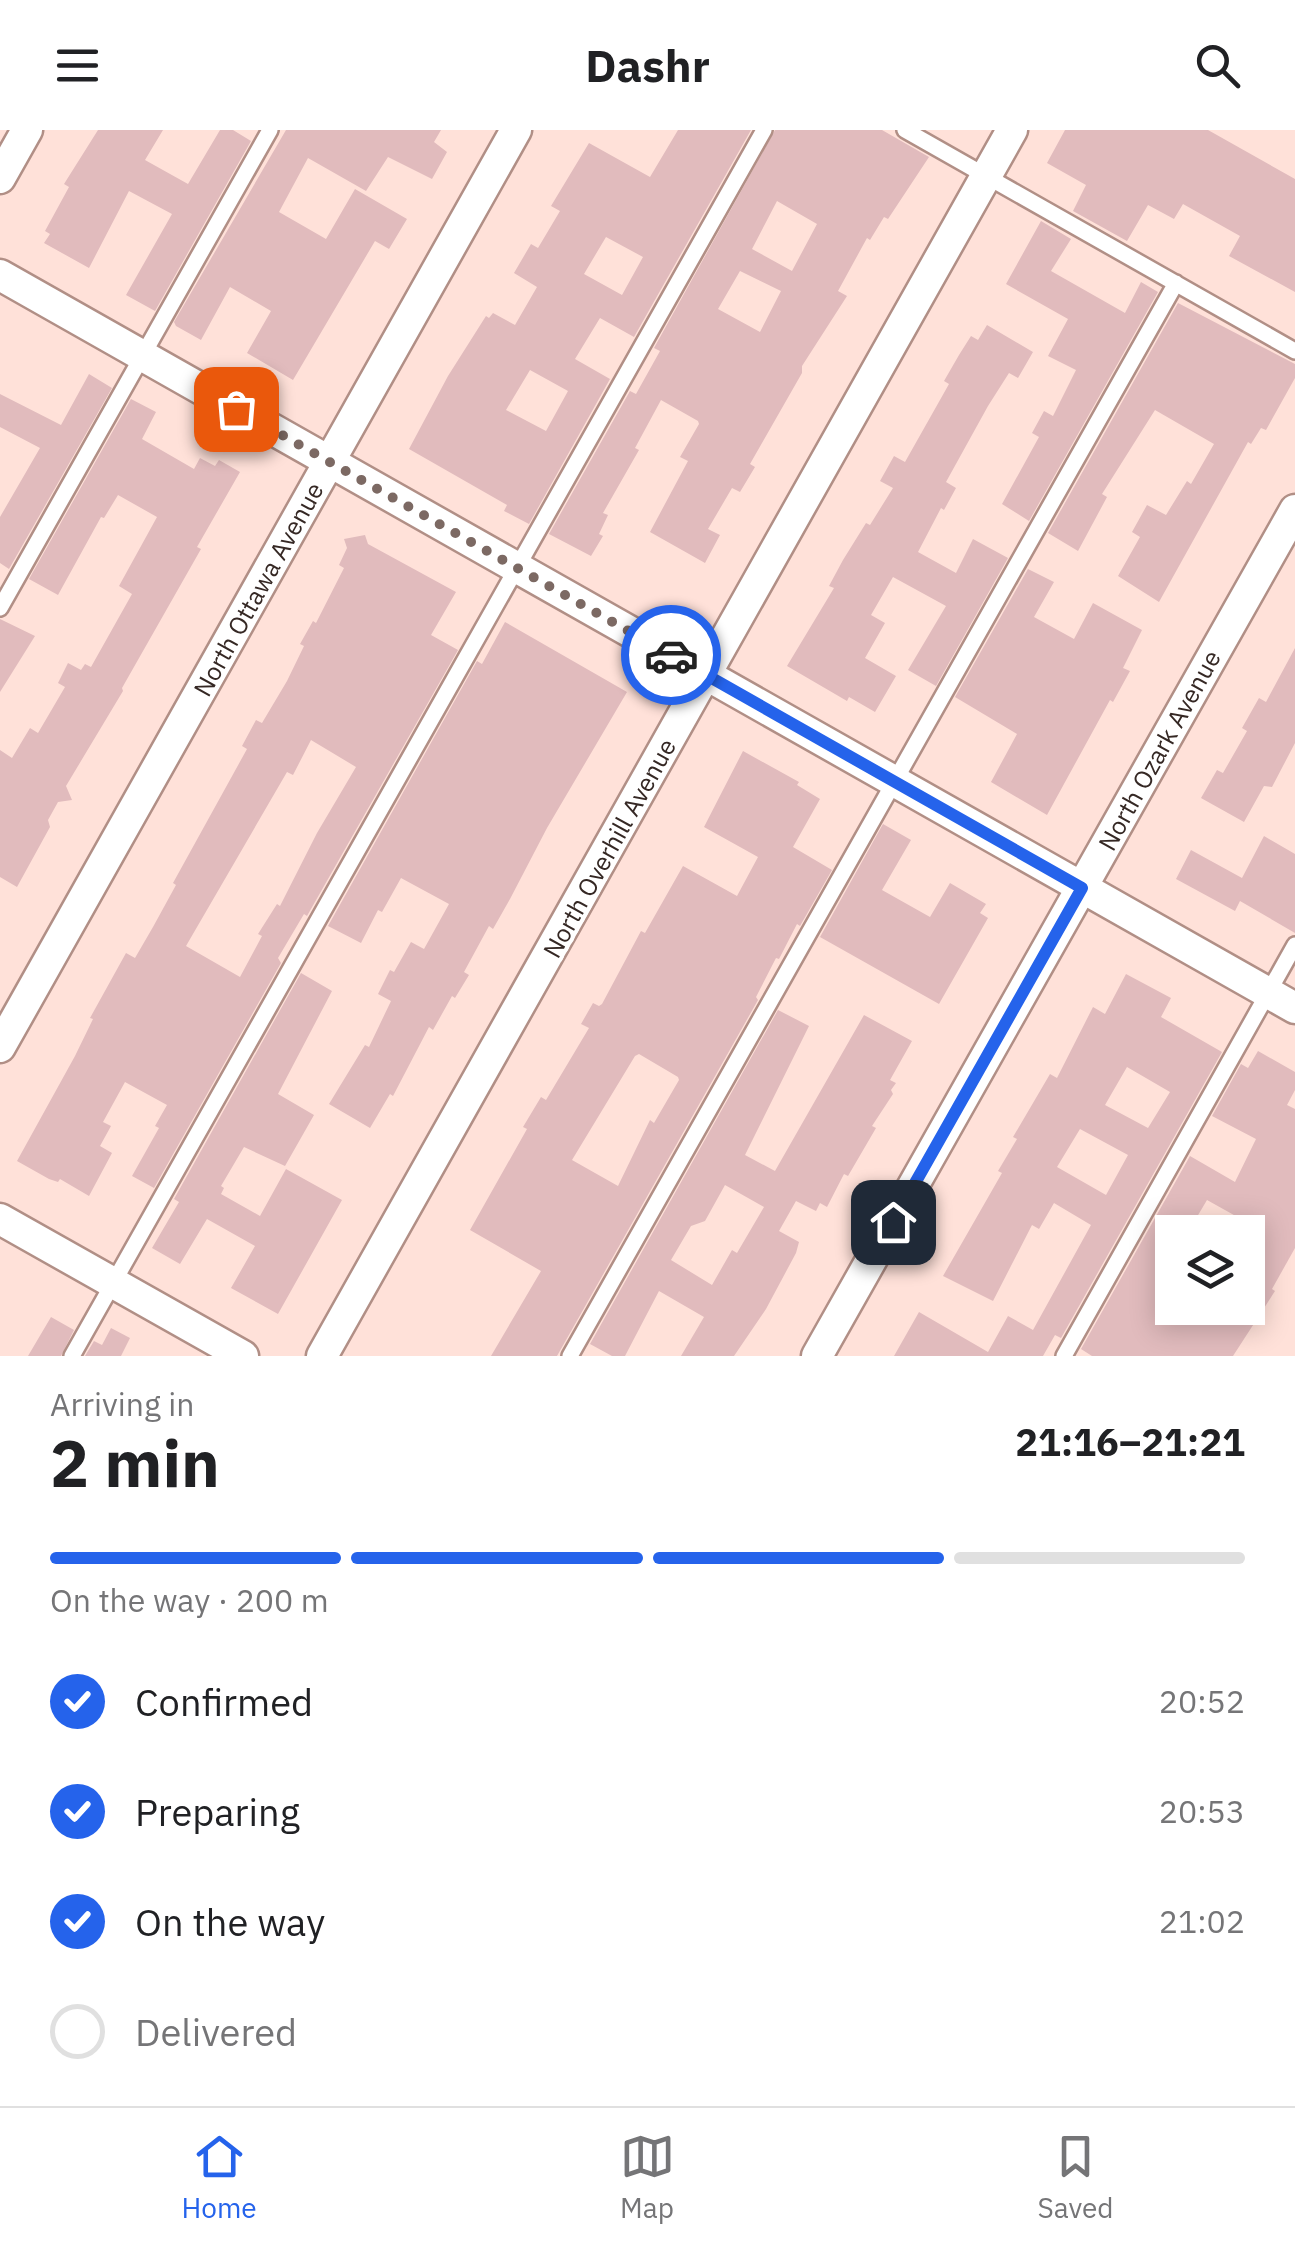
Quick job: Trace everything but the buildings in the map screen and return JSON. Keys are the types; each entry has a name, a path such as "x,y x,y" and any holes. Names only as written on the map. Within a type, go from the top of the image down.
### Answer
{"street":[{"path":"0,178 27,130"},
{"name":"North Ottawa Avenue","path":"0,1047 516,130"},
{"name":"North Overhill Avenue","path":"322,1356 1012,130"},
{"path":"0,274 1295,1008"},
{"name":"North Ozark Avenue","path":"817,1356 1295,510"},
{"path":"0,1218 243,1356"}],"lane":[{"path":"0,608 270,130"},
{"path":"72,1356 764,130"},
{"path":"905,130 1295,350"},
{"path":"570,1356 1176,283"},
{"path":"1064,1356 1295,945"}],"way so far":[{"path":"236,409 671,655"}],"route":[{"path":"671,655 1082,888 893,1222"}]}
